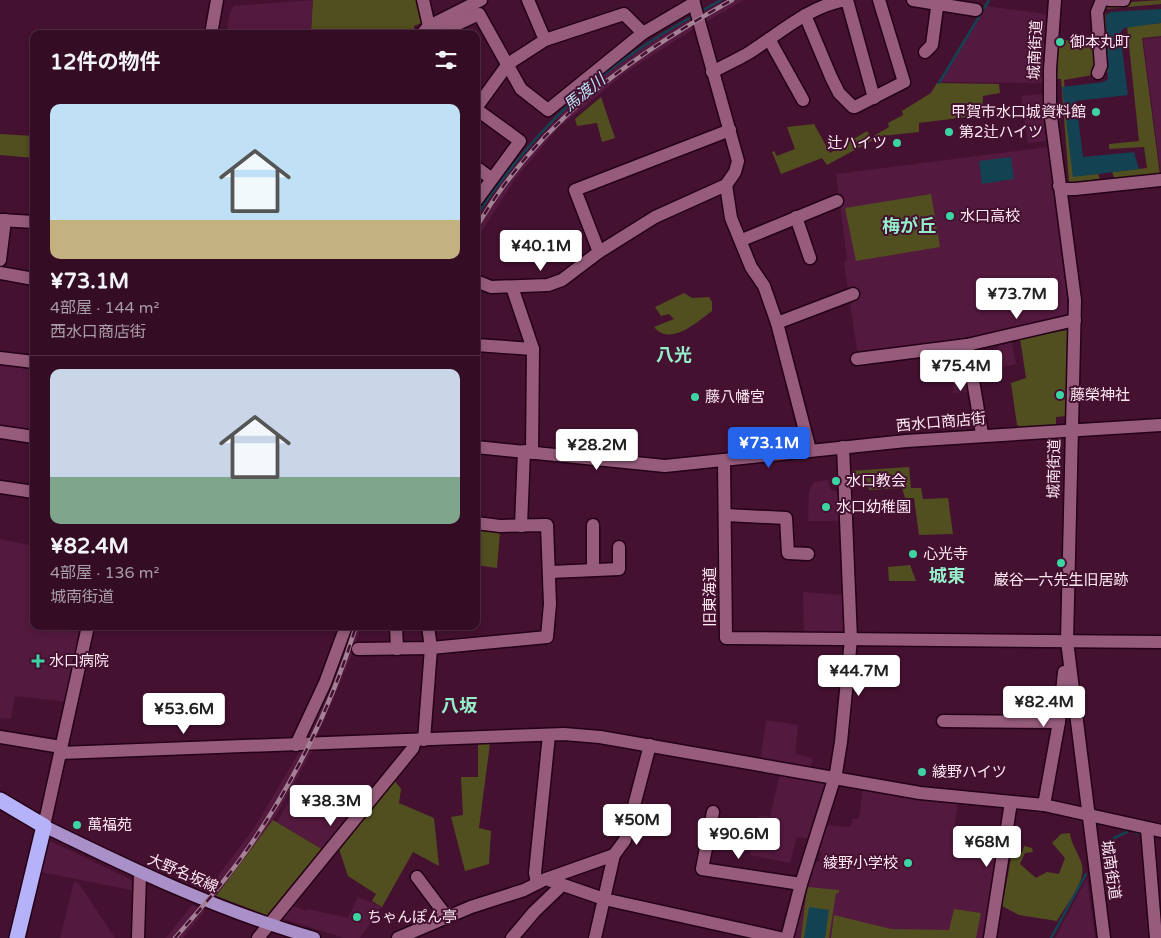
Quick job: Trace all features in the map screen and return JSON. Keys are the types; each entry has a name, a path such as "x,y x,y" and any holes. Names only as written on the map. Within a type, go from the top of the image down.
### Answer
{"highway":[{"path":"0,800 44,826 18,938"}],"main road":[{"name":"大野名坂線","path":"44,826 140,874 206,902 270,925 314,938"}],"street":[{"path":"212,30 217,0"},
{"path":"423,0 429,30"},
{"path":"431,30 481,0"},
{"path":"528,0 545,40"},
{"path":"712,72 747,54 804,15 834,2 846,0 874,98"},
{"path":"804,15 839,93 852,107 904,82 879,0"},
{"path":"913,0 937,2 976,10"},
{"name":"城南街道","path":"1055,0 1049,91 1059,186 1074,286 1075,320 1067,641 1104,938"},
{"path":"1098,73 1101,66 1097,12 1102,0"},
{"path":"1109,0 1124,0"},
{"path":"925,52 932,45 937,2"},
{"path":"432,30 479,14 521,88 548,110 643,33 696,7 712,72 738,161 735,172 726,185 655,217 600,252 562,280 548,285 512,287 491,287 480,283"},
{"path":"480,103 508,64 545,40 624,14 643,33"},
{"path":"769,39 803,100"},
{"path":"480,112 520,141 480,195"},
{"path":"600,252 575,190 730,130"},
{"path":"480,170 492,178"},
{"path":"1059,186 1063,189 1075,189 1161,180"},
{"path":"726,185 731,218 742,240 751,267 764,286 777,324 810,450"},
{"path":"742,240 837,200"},
{"path":"796,218 810,258"},
{"path":"0,260 2,220 30,222"},
{"path":"0,273 30,279"},
{"path":"512,287 533,349 528,452 521,526"},
{"path":"777,324 853,294"},
{"path":"857,358 967,344 1075,320"},
{"path":"967,344 982,434"},
{"path":"480,346 533,349"},
{"path":"0,358 30,362"},
{"name":"西水口商店街","path":"724,461 810,450 982,434 1161,425"},
{"path":"0,432 30,436"},
{"path":"480,447 604,458 665,466 724,461"},
{"path":"787,938 801,884 834,779 841,742 851,639 842,447"},
{"name":"旧東海道","path":"724,461 726,638 1161,642"},
{"path":"0,487 30,491"},
{"path":"726,515 786,518 788,553 808,554"},
{"path":"358,649 431,648 547,637 550,572 547,525 500,526 480,524"},
{"path":"593,525 593,570"},
{"path":"550,572 619,569 620,547"},
{"path":"44,826 87,630"},
{"path":"296,745 325,683 345,630"},
{"path":"396,630 397,649"},
{"path":"258,938 420,740 431,648 429,630"},
{"path":"1044,805 1059,722 1064,669 1068,656"},
{"path":"943,721 1059,722"},
{"path":"0,737 60,754 549,735 600,737 834,779 930,794 1044,805 1087,813 1161,831"},
{"path":"549,735 535,873 542,881 604,899 780,938"},
{"path":"594,938 614,855 624,840 650,745"},
{"path":"990,938 1011,802"},
{"path":"716,819 702,869 801,884"},
{"path":"1147,829 1156,938"},
{"path":"398,938 447,917 614,855"},
{"path":"138,938 140,874"},
{"path":"417,877 447,917"},
{"path":"512,938 534,912 561,886"}],"shaded area":[{"path":"313,0 311,30 227,30 230,12 234,6"},
{"path":"313,0 421,0 426,21 414,26 414,30 311,30"},
{"path":"726,0 744,0 702,24 699,15"},
{"path":"1161,0 1161,4 1105,9 1109,72 1064,80 1073,175 1098,174 1100,179 1069,183 1061,79 1057,79 1059,40 1101,41 1100,4"},
{"path":"985,6 1046,14 1042,83 939,82"},
{"path":"692,18 695,28 625,73 562,125 558,117 606,74 648,44"},
{"path":"1161,23 1161,36 1142,38 1160,175 1115,180 1112,172 1147,168 1144,147 1109,149 1109,144 1139,141 1127,26"},
{"path":"1161,37 1161,174 1143,39"},
{"path":"937,83 999,84 1000,93 983,96 982,115 919,123 919,132 872,137 889,127 888,123 903,115 902,111 931,93"},
{"path":"1043,94 1048,141 1028,143 1021,96"},
{"path":"601,97 615,138 602,142 597,123 577,126 575,119"},
{"path":"554,121 557,129 516,178 480,234 480,217 502,182"},
{"path":"814,124 830,153 867,131 873,140 827,165 822,158 781,174 772,152 774,151 777,156 795,149 787,127"},
{"path":"0,134 30,136 30,158 0,155"},
{"name":"水口高校","path":"1048,147 1064,258 1068,318 966,341 858,356 844,263 847,259 836,174"},
{"path":"931,194 940,247 856,261 845,208"},
{"path":"684,293 692,298 709,297 712,302 712,311 683,331 675,334 660,333 654,327 674,319 669,314 661,316 655,307"},
{"path":"1068,330 1067,416 1056,417 1056,425 1020,427 1017,425 1011,383 1026,378 1020,338"},
{"path":"1011,338 1016,364 1003,367 997,341"},
{"path":"963,348 970,392 954,393 949,351"},
{"path":"0,361 30,365 30,432 0,431"},
{"path":"909,467 911,488 921,488 923,499 948,498 953,534 919,535 914,498 905,498 902,488 869,490 866,478 851,478 850,471"},
{"name":"水口幼稚園","path":"828,480 831,490 844,493 844,521 808,521 809,491 814,482"},
{"path":"480,528 500,531 497,568 480,566"},
{"name":"水口病院","path":"0,539 30,545 30,630 83,630 67,702 15,696 11,719 0,718"},
{"path":"910,565 916,581 889,581 888,567"},
{"path":"803,592 845,595 846,634 804,634"},
{"path":"351,630 360,630 350,659 315,741 306,741 333,681"},
{"path":"766,720 798,725 795,754 812,758 811,770 760,761"},
{"path":"478,743 490,743 479,828 491,831 489,864 465,871 451,817 463,815 461,777 478,777"},
{"path":"301,749 313,749 274,819 216,896 206,892 254,828"},
{"path":"780,773 826,782 827,785 810,839 797,837 790,863 750,855 759,815 770,817"},
{"path":"395,781 401,789 399,803 434,818 439,866 413,852 382,907 372,901 376,894 348,876 338,846"},
{"path":"297,787 352,819 325,851 277,822"},
{"name":"綾野小学校","path":"863,787 958,802 952,843 1002,850 987,938 794,938 813,864 820,861 821,853 818,849 825,825 851,827 852,819 859,819"},
{"path":"273,820 325,851 269,916 216,896"},
{"path":"1070,833 1082,865 1081,879 1057,921 1019,915 1002,906 1012,853 1022,853 1024,846 1032,848 1033,852 1025,853 1020,864 1036,878 1047,872 1059,874 1065,858 1052,843 1061,834"},
{"path":"50,841 136,882 135,891 37,871 45,845"},
{"path":"1087,878 1095,938 1055,938"},
{"path":"74,882 78,882 115,938 60,938"},
{"path":"807,887 839,890 839,893 836,893 829,938 801,938"},
{"path":"358,897 382,907 360,938 344,938 281,918 290,904 306,911 308,909 348,918"},
{"path":"192,905 205,911 183,938 166,938"},
{"path":"954,909 981,913 976,938 831,938 834,915 891,929 949,930"}],"water":[{"path":"1161,9 1161,23 1124,28 1120,33 1128,95 1076,101 1083,157 1134,152 1139,169 1073,177 1062,87 1104,82 1108,79 1106,15 1110,12"},
{"path":"1011,157 1014,179 982,184 979,161"},
{"path":"809,907 829,910 825,938 804,938"}],"waterway":[{"name":"馬渡川","path":"700,12 721,0"},
{"path":"939,83 989,0"},
{"name":"馬渡川","path":"480,210 522,155 546,127 572,102 628,57 693,16"},
{"path":"1114,838 1127,832"},
{"path":"1051,938 1086,874"}],"railway":[{"path":"480,222 500,190 527,156 556,125 588,96 657,45 732,0"},
{"path":"175,938 231,871 258,834 292,778 334,688 355,630"}],"place":[{"name":"御本丸町","path":"1060,42"},
{"name":"甲賀市水口城資料館","path":"1096,112"},
{"name":"第2辻ハイツ","path":"949,132"},
{"name":"辻ハイツ","path":"897,143"},
{"name":"水口高校","path":"950,216"},
{"name":"藤榮神社","path":"1060,395"},
{"name":"藤八幡宮","path":"695,397"},
{"name":"水口教会","path":"836,481"},
{"name":"水口幼稚園","path":"826,507"},
{"name":"心光寺","path":"913,554"},
{"name":"巌谷一六先生旧居跡","path":"1061,563"},
{"name":"水口病院","path":"38,661"},
{"name":"綾野ハイツ","path":"922,772"},
{"name":"萬福苑","path":"77,825"},
{"name":"綾野小学校","path":"908,863"},
{"name":"ちゃんぽん亭","path":"357,917"}],"district":[{"name":"梅が丘","path":"909,226"},
{"name":"八光","path":"674,355"},
{"name":"城東","path":"947,576"},
{"name":"八坂","path":"459,706"}]}
